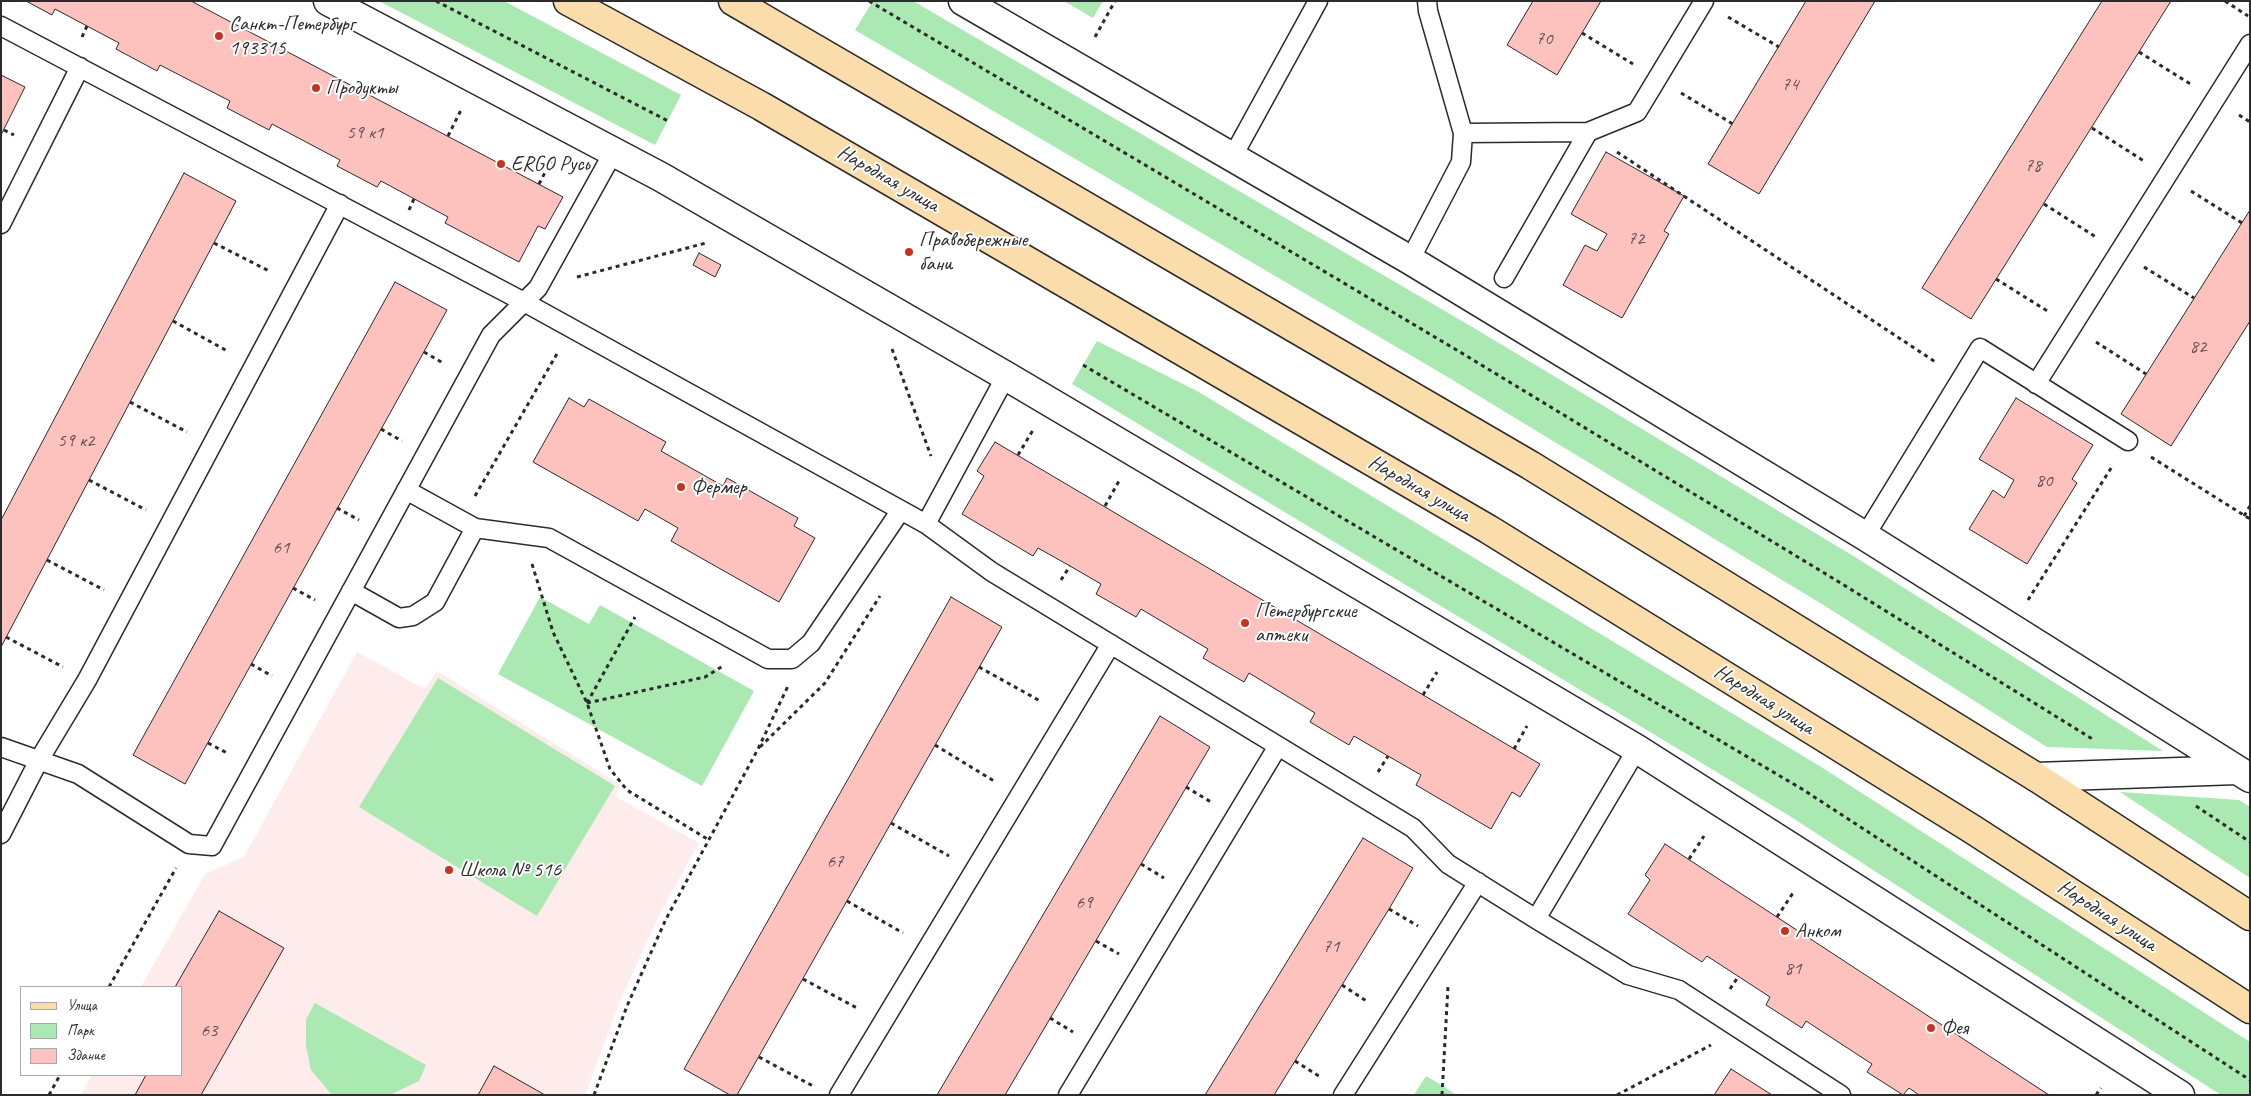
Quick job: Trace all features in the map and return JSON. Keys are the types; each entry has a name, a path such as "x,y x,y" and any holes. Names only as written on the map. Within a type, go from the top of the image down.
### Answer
{"main road":[{"name":"Народная улица","path":"568,1 787,121 1488,529 1972,829 2250,1009"},
{"path":"733,1 1530,465 2036,777 2250,916"}],"street":[{"path":"328,1 662,177 1006,376 1637,749 2180,1095"},
{"path":"963,1 1410,260 1865,536 2244,774"},
{"path":"2036,777 2244,774"}],"lane":[{"path":"1233,156 1318,1"},
{"path":"1410,260 1461,162 1463,133 1428,11 1427,1"},
{"path":"1463,133 1588,132 1637,112 1703,2"},
{"path":"1,26 524,302 926,524 992,572 1413,828 1448,864 1536,919 1628,975 1679,990 1841,1095"},
{"path":"2036,384 2250,44"},
{"path":"1,224 80,67"},
{"path":"1504,278 1588,132"},
{"path":"1,747 78,774 190,844 212,846 491,335 538,288 614,152"},
{"path":"1,834 39,760 86,680 340,204"},
{"path":"1865,536 1980,348 2128,441"},
{"path":"926,524 1006,376"},
{"path":"406,490 468,524 549,538 768,659 792,659 811,643 900,510"},
{"path":"351,591 398,618 413,616 435,602 468,524"},
{"path":"839,1095 1111,644"},
{"path":"1068,1095 1278,746"},
{"path":"1536,919 1637,749"},
{"path":"1343,1095 1478,882"}],"path":[{"path":"436,1 668,121"},
{"path":"869,1 1468,357 2098,742"},
{"path":"1095,37 1115,1"},
{"path":"2225,1 2250,17"},
{"path":"1703,2 1779,47"},
{"path":"448,136 461,110"},
{"path":"1588,132 1961,379"},
{"path":"539,184 552,159"},
{"path":"214,243 297,286"},
{"path":"538,288 706,243"},
{"path":"172,321 254,365"},
{"path":"468,524 571,328"},
{"path":"891,347 944,492"},
{"path":"1083,365 1802,789 2250,1080"},
{"path":"130,402 212,445"},
{"path":"1018,455 1034,429"},
{"path":"2028,600 2128,441 2250,519"},
{"path":"89,480 170,523"},
{"path":"1105,506 1120,481"},
{"path":"2244,516 2250,506"},
{"path":"523,535 553,632 587,704 610,768 627,790 709,840"},
{"path":"47,560 127,603"},
{"path":"587,704 648,593"},
{"path":"6,637 86,680"},
{"path":"587,704 705,677 750,649"},
{"path":"594,1095 627,1006 666,919 758,749 788,686 792,659"},
{"path":"979,667 1067,717"},
{"path":"1423,695 1437,672"},
{"path":"1514,749 1527,726"},
{"path":"935,745 1020,796"},
{"path":"2195,805 2250,842"},
{"path":"891,823 974,870"},
{"path":"1689,859 1704,836"},
{"path":"111,986 190,844"},
{"path":"1777,917 1793,893"},
{"path":"847,901 928,947"},
{"path":"1441,940 1449,960 1442,1095"},
{"path":"803,979 882,1022"},
{"path":"1617,1095 1741,1030"},
{"path":"758,1056 819,1090"},
{"path":"49,1095 59,1076"},
{"path":"2096,1095 2101,1088"}],"shaded area":[{"name":"Школа № 516","path":"357,652 425,689 437,671 621,785 615,796 699,843 659,915 620,1001 585,1095 81,1095 91,1076 182,1076 182,986 142,986 205,874 244,857"}],"green space":[{"path":"379,1 504,1 681,95 655,145"},
{"path":"873,1 913,1 1474,328 1855,557 2163,751 2047,747 1825,606 1446,376 855,30"},
{"path":"1064,1 1103,1 1093,18"},
{"path":"1097,341 1197,391 1818,765 2250,1042 2250,1095 2221,1095 1788,815 1072,384"},
{"path":"540,597 589,624 600,605 754,691 702,786 498,674"},
{"path":"438,678 615,786 537,916 359,807"},
{"path":"2120,792 2239,800 2250,807 2250,878"},
{"path":"315,1003 426,1065 419,1081 390,1095 332,1095 311,1070 306,1046 306,1019"},
{"path":"1426,1076 1443,1086 1456,1095 1414,1095"}],"building":[{"path":"26,1 191,1 563,197 545,229 538,226 519,262 445,223 448,217 381,181 377,187 337,166 340,160 272,124 269,130 227,108 230,101 160,65 157,71 116,49 119,43 55,9 52,15"},
{"path":"1533,1 1601,1 1557,75 1507,45"},
{"path":"1806,1 1875,1 1759,194 1708,164"},
{"path":"2102,1 2171,1 1971,319 1922,288"},
{"path":"1,75 25,87 1,135"},
{"path":"1606,152 1684,196 1664,231 1669,234 1622,318 1563,285 1585,245 1597,251 1607,234 1571,214"},
{"path":"184,173 236,201 1,647 1,520"},
{"path":"2250,210 2250,321 2171,446 2121,414"},
{"path":"699,253 721,265 715,277 693,265"},
{"path":"395,282 447,310 185,784 133,755"},
{"path":"569,398 584,407 589,399 666,442 661,451 723,486 727,478 798,518 794,526 815,538 779,602 671,541 678,528 645,509 638,521 533,462"},
{"path":"2016,398 2093,445 2072,479 2077,483 2027,564 1969,529 1993,490 2004,498 2014,480 1979,459"},
{"path":"995,442 1540,764 1520,797 1512,792 1491,829 1416,785 1421,775 1354,736 1349,745 1310,722 1315,713 1249,673 1244,682 1203,658 1208,649 1141,609 1136,617 1096,594 1101,584 1038,548 1033,556 962,514 984,476 977,471"},
{"path":"951,597 1002,627 737,1095 730,1095 684,1069"},
{"path":"1160,716 1210,747 1005,1095 937,1095"},
{"path":"1363,838 1413,868 1389,909 1274,1095 1205,1095"},
{"path":"1665,844 2049,1095 1919,1095 1909,1088 1903,1095 1867,1072 1872,1064 1806,1021 1802,1028 1766,1005 1770,997 1707,956 1702,962 1628,914 1650,880 1645,875"},
{"path":"219,911 284,948 201,1095 135,1095 145,1076 182,1076 182,986 176,986"},
{"path":"494,1066 545,1095 478,1095"},
{"path":"1731,1069 1772,1095 1714,1095"}],"place":[{"name":"Санкт-Петербург 193315","path":"219,36"},
{"name":"Продукты","path":"316,88"},
{"name":"ERGO Русь","path":"501,164"},
{"name":"Правобережные бани","path":"909,252"},
{"name":"Фермер","path":"681,487"},
{"name":"Петербургские аптеки","path":"1245,623"},
{"name":"Школа № 516","path":"449,870"},
{"name":"Анком","path":"1785,931"},
{"name":"Фея","path":"1931,1028"}]}
